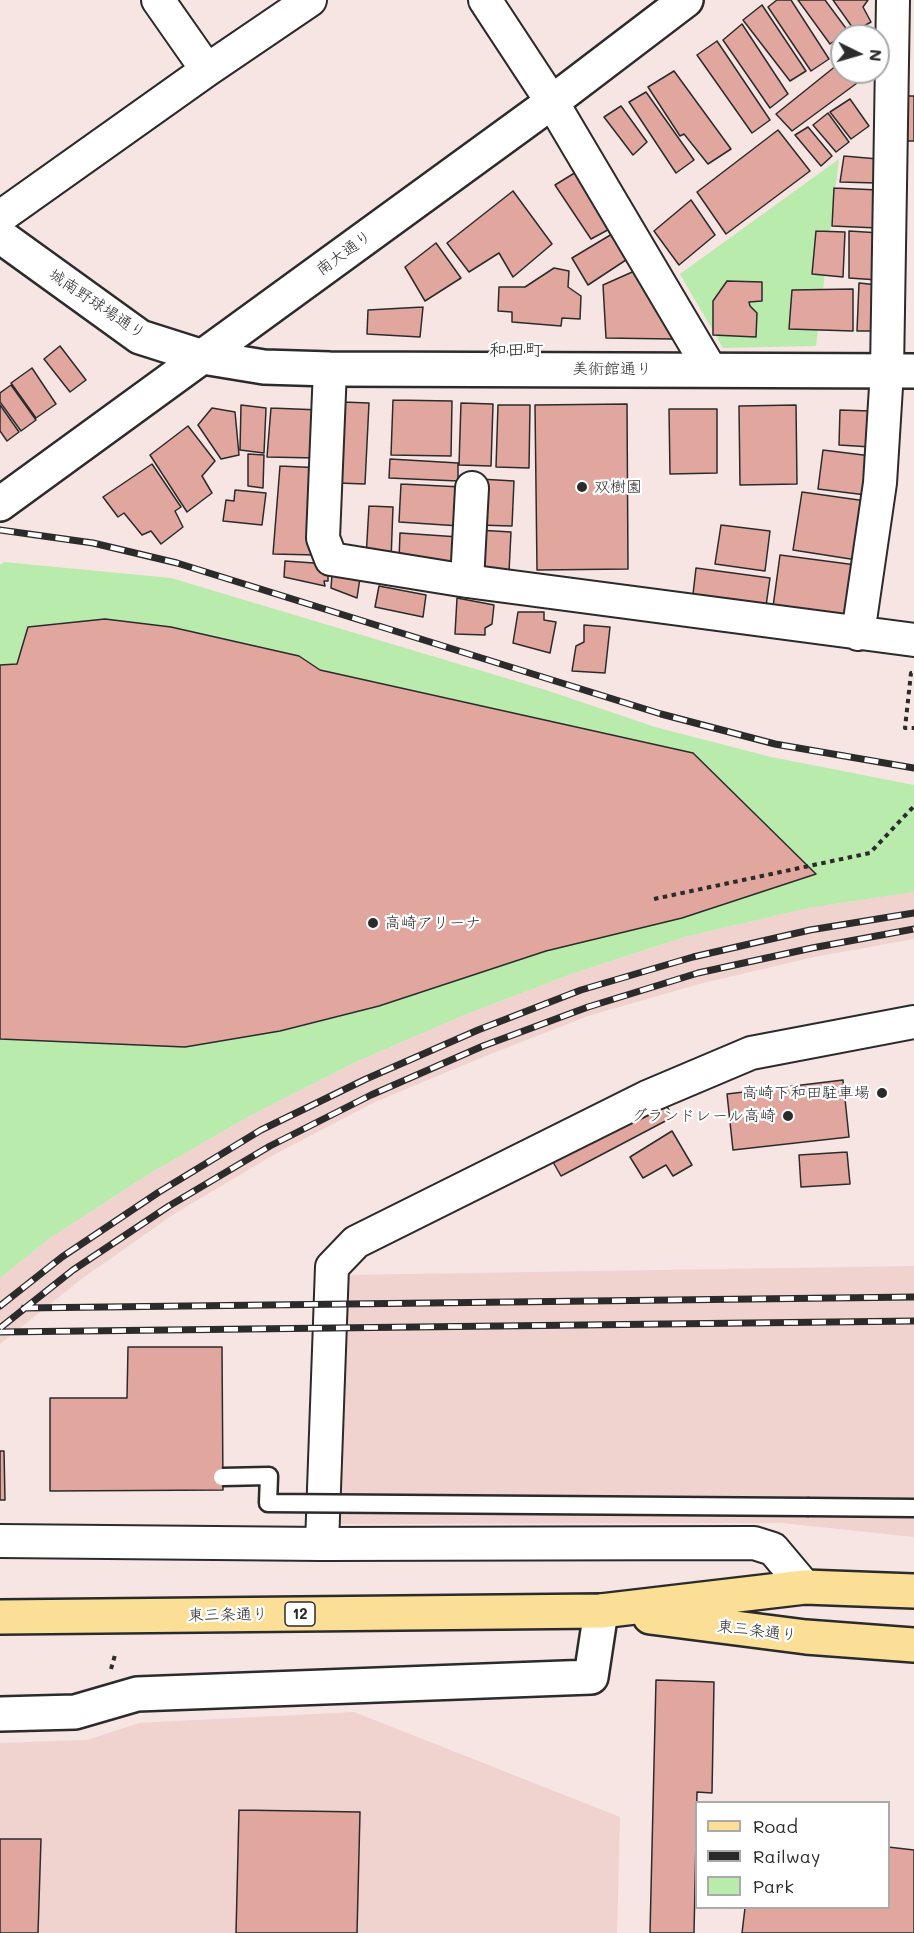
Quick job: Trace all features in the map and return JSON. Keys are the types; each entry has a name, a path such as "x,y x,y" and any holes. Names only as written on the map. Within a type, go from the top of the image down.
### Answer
{"main road":[{"name":"東三条通り","path":"0,1617 601,1611 805,1587 914,1591"},
{"name":"東三条通り","path":"601,1611 806,1637 914,1645"}],"street":[{"path":"158,0 207,70"},
{"path":"0,217 310,0"},
{"path":"485,0 552,102 710,369"},
{"name":"南大通り","path":"0,504 552,102 686,0"},
{"path":"858,634 880,483 900,371 893,0"},
{"name":"城南野球場通り","path":"0,236 140,337 202,357"},
{"name":"美術館通り","path":"202,357 264,367 330,369 900,371"},
{"path":"330,369 323,538 331,559 466,581 914,640"},
{"path":"466,581 472,488"},
{"path":"322,1544 332,1267 356,1242 647,1097 751,1053 914,1022"},
{"path":"0,1541 322,1544 754,1543 773,1549 805,1587"},
{"path":"0,1714 75,1712 137,1694 591,1677 601,1611"}],"lane":[{"path":"222,1478 269,1476 268,1503 914,1508"}],"path":[{"path":"911,673 905,728 914,728"},
{"path":"654,899 870,853 914,806"},
{"path":"108,1678 115,1655"}],"shaded area":[{"path":"914,892 914,939 814,957 699,984 588,1016 375,1102 275,1154 174,1214 80,1280 0,1344 0,1278 50,1238 149,1174 253,1114 358,1061 469,1013 574,973 685,937 808,908"},
{"path":"914,1266 914,1537 782,1523 336,1524 346,1275"},
{"path":"354,1712 620,1817 617,1933 0,1933 0,1743 87,1740 139,1723"}],"green space":[{"path":"839,159 816,346 723,348 680,274"},
{"name":"高崎アリーナ","path":"4,562 171,578 549,691 655,727 771,757 914,785 914,892 808,908 685,937 574,973 469,1013 358,1061 253,1114 149,1174 50,1238 0,1278 0,565"}],"building":[{"path":"777,0 791,0 829,59 811,71 768,7"},
{"path":"798,0 825,0 843,24 830,24 830,44"},
{"path":"833,0 868,0 863,7 871,22 850,24"},
{"path":"762,5 806,71 790,81 743,20"},
{"path":"742,24 788,94 770,108 723,40"},
{"path":"717,41 770,120 752,133 697,55"},
{"path":"674,71 731,149 708,164 684,134 680,136 648,87"},
{"path":"830,71 830,84 856,84 792,131 776,114"},
{"path":"646,92 694,160 676,173 629,102"},
{"path":"904,96 914,96 914,141 901,141"},
{"path":"850,99 869,126 851,139 830,112"},
{"path":"621,106 647,142 633,155 604,117"},
{"path":"828,113 849,142 836,152 813,125"},
{"path":"808,127 832,156 821,166 795,135"},
{"path":"778,130 810,171 726,234 697,192"},
{"path":"844,156 878,159 877,183 840,182"},
{"path":"581,169 615,226 591,239 555,185"},
{"path":"834,188 878,190 878,228 832,226"},
{"path":"513,191 552,244 513,277 499,253 469,272 447,243"},
{"path":"691,200 715,235 679,265 654,231"},
{"path":"617,231 632,256 588,285 572,258"},
{"path":"816,231 845,232 843,277 812,274"},
{"path":"849,231 880,233 878,280 849,278"},
{"path":"436,243 461,278 425,301 405,267"},
{"path":"554,268 569,271 568,287 581,296 580,319 562,318 561,326 512,322 512,312 498,311 499,287 525,287"},
{"path":"639,269 680,329 672,339 606,338 603,285"},
{"path":"727,281 762,282 762,301 749,302 757,313 756,337 713,335 713,301"},
{"path":"859,283 878,285 876,331 857,331"},
{"path":"853,289 853,331 789,329 792,290"},
{"path":"423,307 420,337 367,334 368,310"},
{"path":"60,346 86,380 70,392 44,359"},
{"path":"32,368 56,404 36,418 11,383"},
{"path":"11,385 36,420 21,431 0,402 0,393"},
{"path":"393,400 452,401 451,456 391,455"},
{"path":"342,402 369,403 365,484 338,483"},
{"path":"461,403 493,404 491,466 459,465"},
{"name":"双樹園","path":"627,404 628,569 537,570 535,405"},
{"path":"0,405 19,432 7,441 0,431"},
{"path":"241,405 266,408 264,453 240,450"},
{"path":"498,405 530,405 529,468 496,467"},
{"path":"796,405 797,484 740,485 739,406"},
{"path":"212,408 235,412 239,455 221,459 198,425"},
{"path":"271,408 320,410 317,458 267,457"},
{"path":"669,409 717,409 717,473 670,474"},
{"path":"840,410 871,411 871,447 839,445"},
{"path":"188,426 215,461 202,476 212,493 187,512 150,455"},
{"path":"823,450 871,456 866,495 818,489"},
{"path":"248,454 264,455 263,488 248,486"},
{"path":"390,459 458,463 458,481 389,478"},
{"path":"152,464 181,507 175,511 183,527 161,544 151,531 142,535 124,513 118,517 103,497"},
{"path":"280,466 322,468 317,555 273,554"},
{"path":"480,479 514,481 512,526 478,525"},
{"path":"401,484 462,487 460,526 399,522"},
{"path":"235,490 266,493 262,525 223,521 226,500 234,501"},
{"path":"802,492 866,501 857,560 793,550"},
{"path":"369,506 393,507 391,560 366,558"},
{"path":"721,525 770,531 765,571 715,564"},
{"path":"478,530 511,532 509,572 475,570"},
{"path":"400,533 459,537 457,563 399,560"},
{"path":"780,555 856,565 849,617 773,607"},
{"path":"285,561 328,564 328,581 324,581 325,586 284,577"},
{"path":"696,568 770,578 765,613 692,603"},
{"path":"332,575 360,578 357,598 331,588"},
{"path":"379,586 426,595 423,617 375,607"},
{"path":"457,598 494,605 492,624 485,628 485,635 455,634"},
{"path":"518,612 544,612 544,620 556,622 550,653 513,643"},
{"name":"高崎アリーナ","path":"105,619 171,627 299,656 320,670 693,753 816,874 682,918 546,951 379,1006 280,1031 185,1047 0,1039 0,665 17,664 28,627"},
{"path":"584,625 610,627 605,673 572,671 576,646 584,642"},
{"name":"グランドレール高崎","path":"843,1080 849,1137 733,1150 727,1094"},
{"path":"665,1103 673,1117 561,1176 553,1162"},
{"path":"672,1131 692,1165 673,1176 666,1165 643,1178 630,1157"},
{"path":"847,1152 850,1184 801,1187 799,1155"},
{"path":"128,1347 222,1347 223,1490 50,1491 50,1398 127,1398"},
{"path":"0,1451 4,1451 5,1500 0,1500"},
{"path":"656,1680 714,1682 712,1793 697,1792 695,1801 694,1933 650,1933"},
{"path":"239,1810 360,1812 357,1933 236,1933"},
{"path":"0,1839 41,1839 38,1933 0,1933"},
{"path":"890,1847 914,1850 914,1933 742,1933 745,1909 890,1909"}],"railway":[{"path":"0,530 93,543 177,563 661,714 775,744 914,768"},
{"path":"0,1306 62,1257 159,1192 261,1130 366,1079 478,1030 581,990 693,957 810,930 914,913"},
{"path":"0,1328 73,1270 169,1206 270,1146 371,1095 483,1046 588,1007 698,973 914,929"},
{"path":"24,1308 914,1297"},
{"path":"0,1332 914,1321"}],"place":[{"name":"双樹園","path":"582,487"},
{"name":"高崎アリーナ","path":"373,923"},
{"name":"高崎下和田駐車場","path":"882,1093"},
{"name":"グランドレール高崎","path":"788,1116"}],"district":[{"name":"和田町","path":"516,350"}]}
